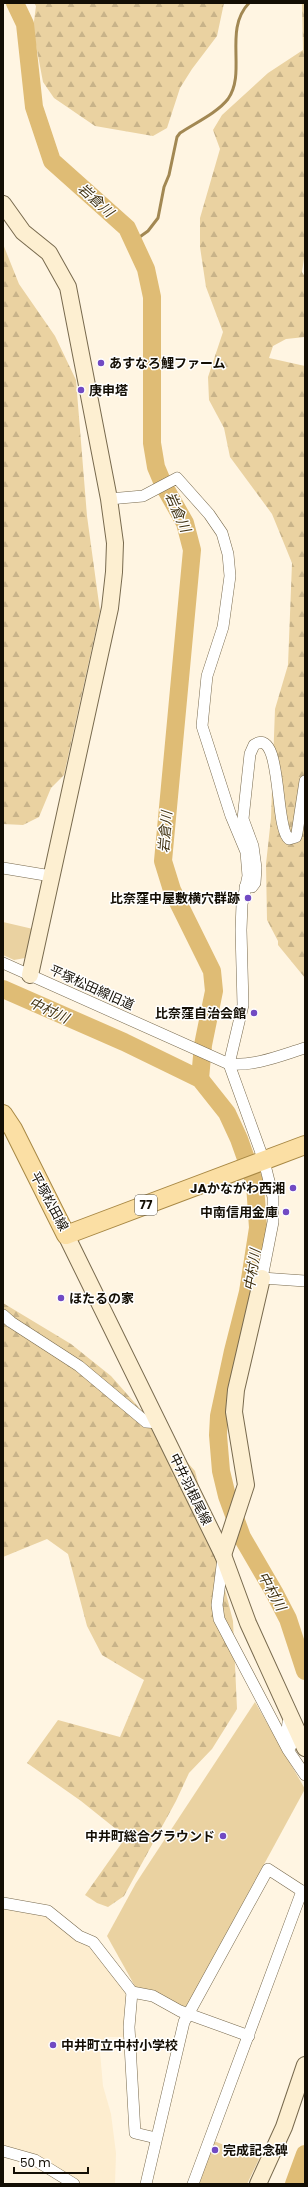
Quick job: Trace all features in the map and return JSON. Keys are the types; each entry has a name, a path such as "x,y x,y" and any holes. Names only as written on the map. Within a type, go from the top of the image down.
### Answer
{"main road":[{"name":"平塚松田線","path":"3,1114 66,1235 305,1145"}],"street":[{"path":"3,204 23,232 49,253 68,287 109,499 115,543 114,572 110,608 30,975"},
{"path":"109,499 143,496 177,478 209,514 222,533 228,554 230,576 223,627 207,676 202,726 231,816 246,852 248,876 242,904 241,930 243,1005 229,1064 260,1163 273,1197 273,1222 235,1398 234,1412 246,1485 226,1547 217,1605 219,1619 288,1750 305,1775"},
{"path":"245,887 252,887 256,868 253,846 243,819 250,754 254,745 261,742 266,744 272,752 278,804 284,833 289,839 296,837 305,781"},
{"path":"3,868 52,876"},
{"name":"平塚松田線旧道","path":"3,963 229,1064 243,1065 260,1062 305,1048"},
{"name":"中井羽根尾線","path":"66,1235 159,1422 226,1547 248,1623 305,1748"},
{"path":"262,1278 305,1281"},
{"path":"3,1315 11,1322 79,1366 146,1422 159,1422"},
{"path":"288,1750 292,1744 287,1730 287,1723 291,1717"},
{"path":"146,2184 156,2138 188,2013 268,1869 304,1892 193,2184"},
{"path":"3,1903 48,1911 79,1936 93,1942 132,1992 153,1996 188,2013 249,2036"},
{"path":"132,1992 129,2027 135,2133 156,2138"},
{"path":"258,2184 284,2127 305,2065"},
{"path":"3,2150 35,2160 74,2184"}],"shaded area":[{"name":"中井町立中村小学校","path":"3,1905 47,1915 85,1940 124,1990 128,2001 126,2037 106,2037 100,2052 103,2086 111,2114 116,2153 115,2184 79,2184 3,2147"}],"green space":[{"path":"34,3 224,3 217,36 192,69 180,88 167,128 153,136 95,126 54,98 43,82 33,29 36,6"},
{"path":"302,3 305,3 305,252 302,272 305,277 305,337 286,339 273,346 269,358 305,366 305,978 278,945 278,941 267,920 266,864 271,818 275,709 288,665 292,563 272,514 230,457 224,428 209,400 208,377 223,332 206,287 200,247 200,218 220,149 213,130 222,115 268,73 303,50"},
{"path":"3,244 19,284 55,336 76,380 87,516 100,611 64,775 51,788 39,817 23,825 3,824"},
{"path":"3,922 33,929 28,953 25,958 14,960 3,955"},
{"path":"3,1303 71,1344 111,1376 195,1471 233,1621 237,1709 212,1749 189,1773 176,1801 124,1896 108,1907 97,1903 85,1895 126,1837 81,1801 27,1763 58,1720 120,1737 144,1680 102,1655 87,1626 68,1554 47,1539 3,1557"},
{"name":"中井町総合グラウンド","path":"255,1702 305,1789 187,2006 182,2007 136,1988 107,1936 136,1883"},
{"path":"214,2141 259,2159 247,2184 199,2183"}],"waterway":[{"name":"岩倉川","path":"15,3 25,24 34,107 52,161 127,228 146,269 152,297 152,443 156,467 164,486 185,523 192,550 163,861 172,890 212,971 214,991 203,1045 200,1079"},
{"path":"134,241 148,231 158,218 164,187 169,175 177,137 180,133 206,118 228,99 236,76 237,26 241,14 249,3"},
{"name":"中村川","path":"3,989 124,1042 200,1079 227,1113 239,1139 255,1184 258,1228 248,1292 219,1416 218,1435 221,1471 227,1496 242,1537 288,1619 305,1671"},
{"name":"中村川","path":"294,2184 305,2154"}],"place":[{"name":"あすなろ鯉ファーム","path":"101,363"},
{"name":"庚申塔","path":"81,390"},
{"name":"比奈窪中屋敷横穴群跡","path":"248,898"},
{"name":"比奈窪自治会館","path":"254,1013"},
{"name":"JAかながわ西湘","path":"293,1188"},
{"name":"中南信用金庫","path":"286,1212"},
{"name":"ほたるの家","path":"61,1298"},
{"name":"中井町総合グラウンド","path":"223,1836"},
{"name":"中井町立中村小学校","path":"53,2045"},
{"name":"完成記念碑","path":"215,2150"}]}
